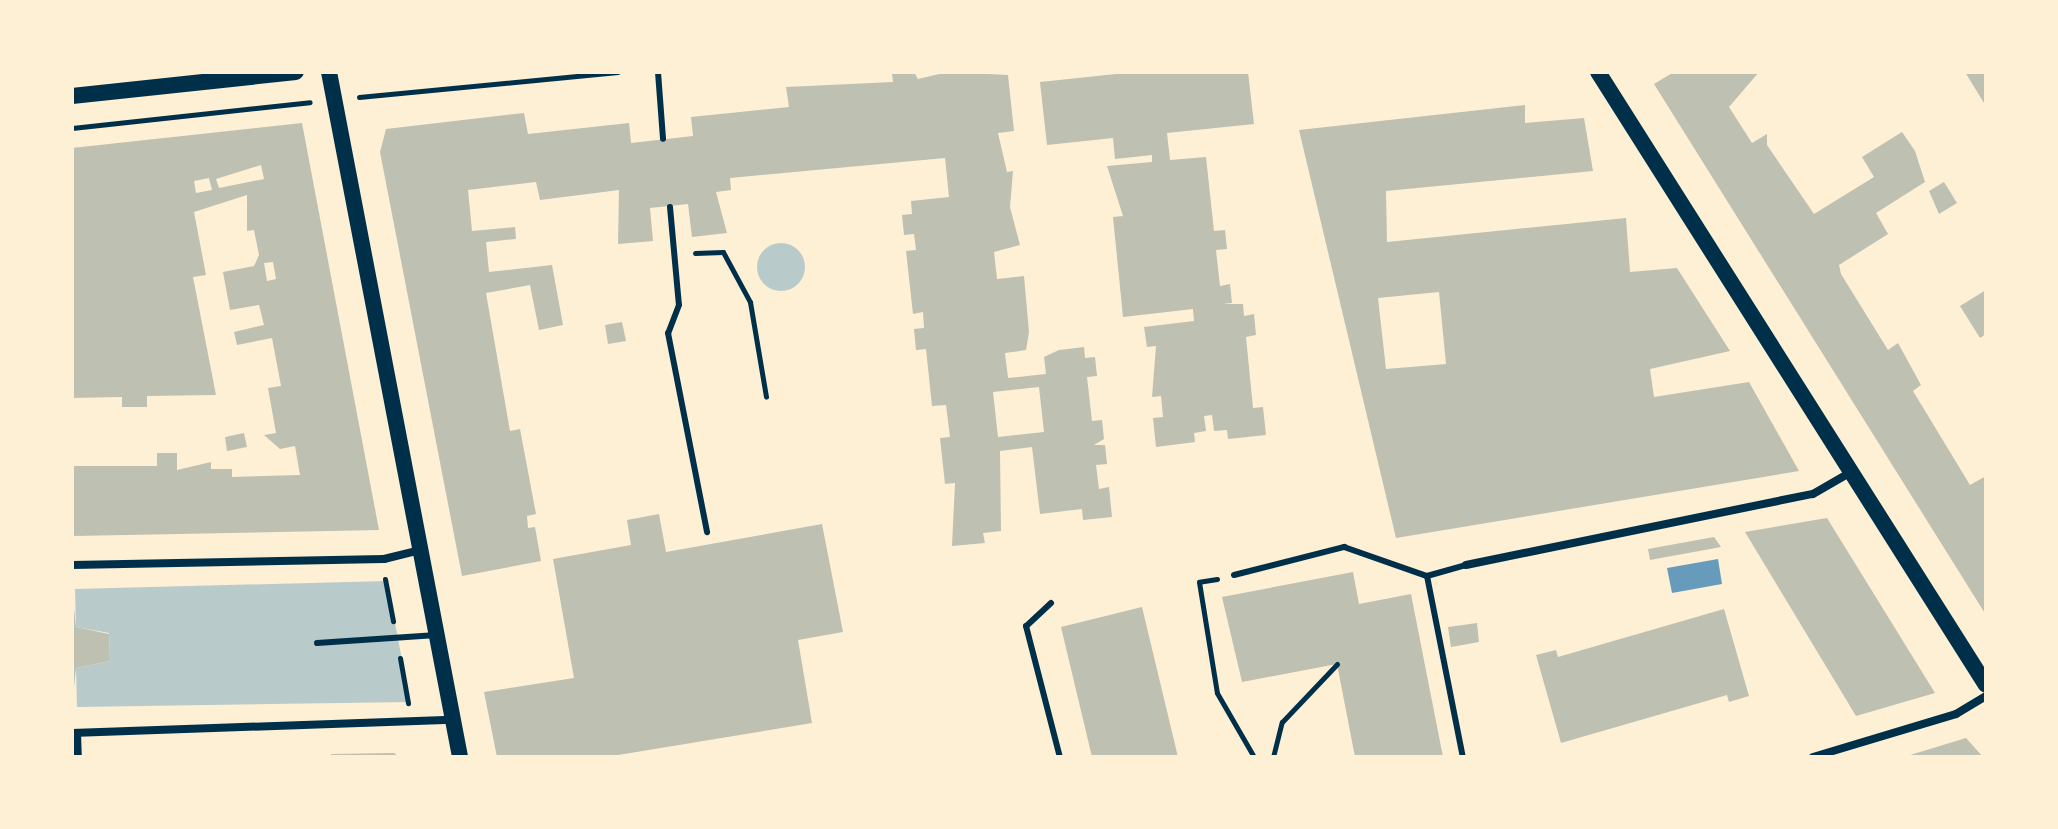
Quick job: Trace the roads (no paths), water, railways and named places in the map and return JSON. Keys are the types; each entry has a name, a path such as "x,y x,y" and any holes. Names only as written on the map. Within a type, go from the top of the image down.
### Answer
{"main road":[{"path":"72,96 296,72"},
{"path":"329,72 460,757"},
{"path":"1598,72 1986,685"}],"street":[{"path":"1466,565 1813,494 1851,472"},
{"path":"72,565 384,559 420,550"},
{"path":"1813,757 1956,714 1986,696"},
{"path":"78,757 74,733 453,720"}],"lane":[{"path":"658,72 663,139"},
{"path":"670,207 679,305 668,333 707,532"},
{"path":"1234,575 1344,547 1427,576 1466,565"},
{"path":"1427,576 1463,757"},
{"path":"1051,603 1026,626 1060,757"},
{"path":"317,643 437,635"}],"water":[{"path":"1718,559 1722,584 1672,593 1667,568"}]}
